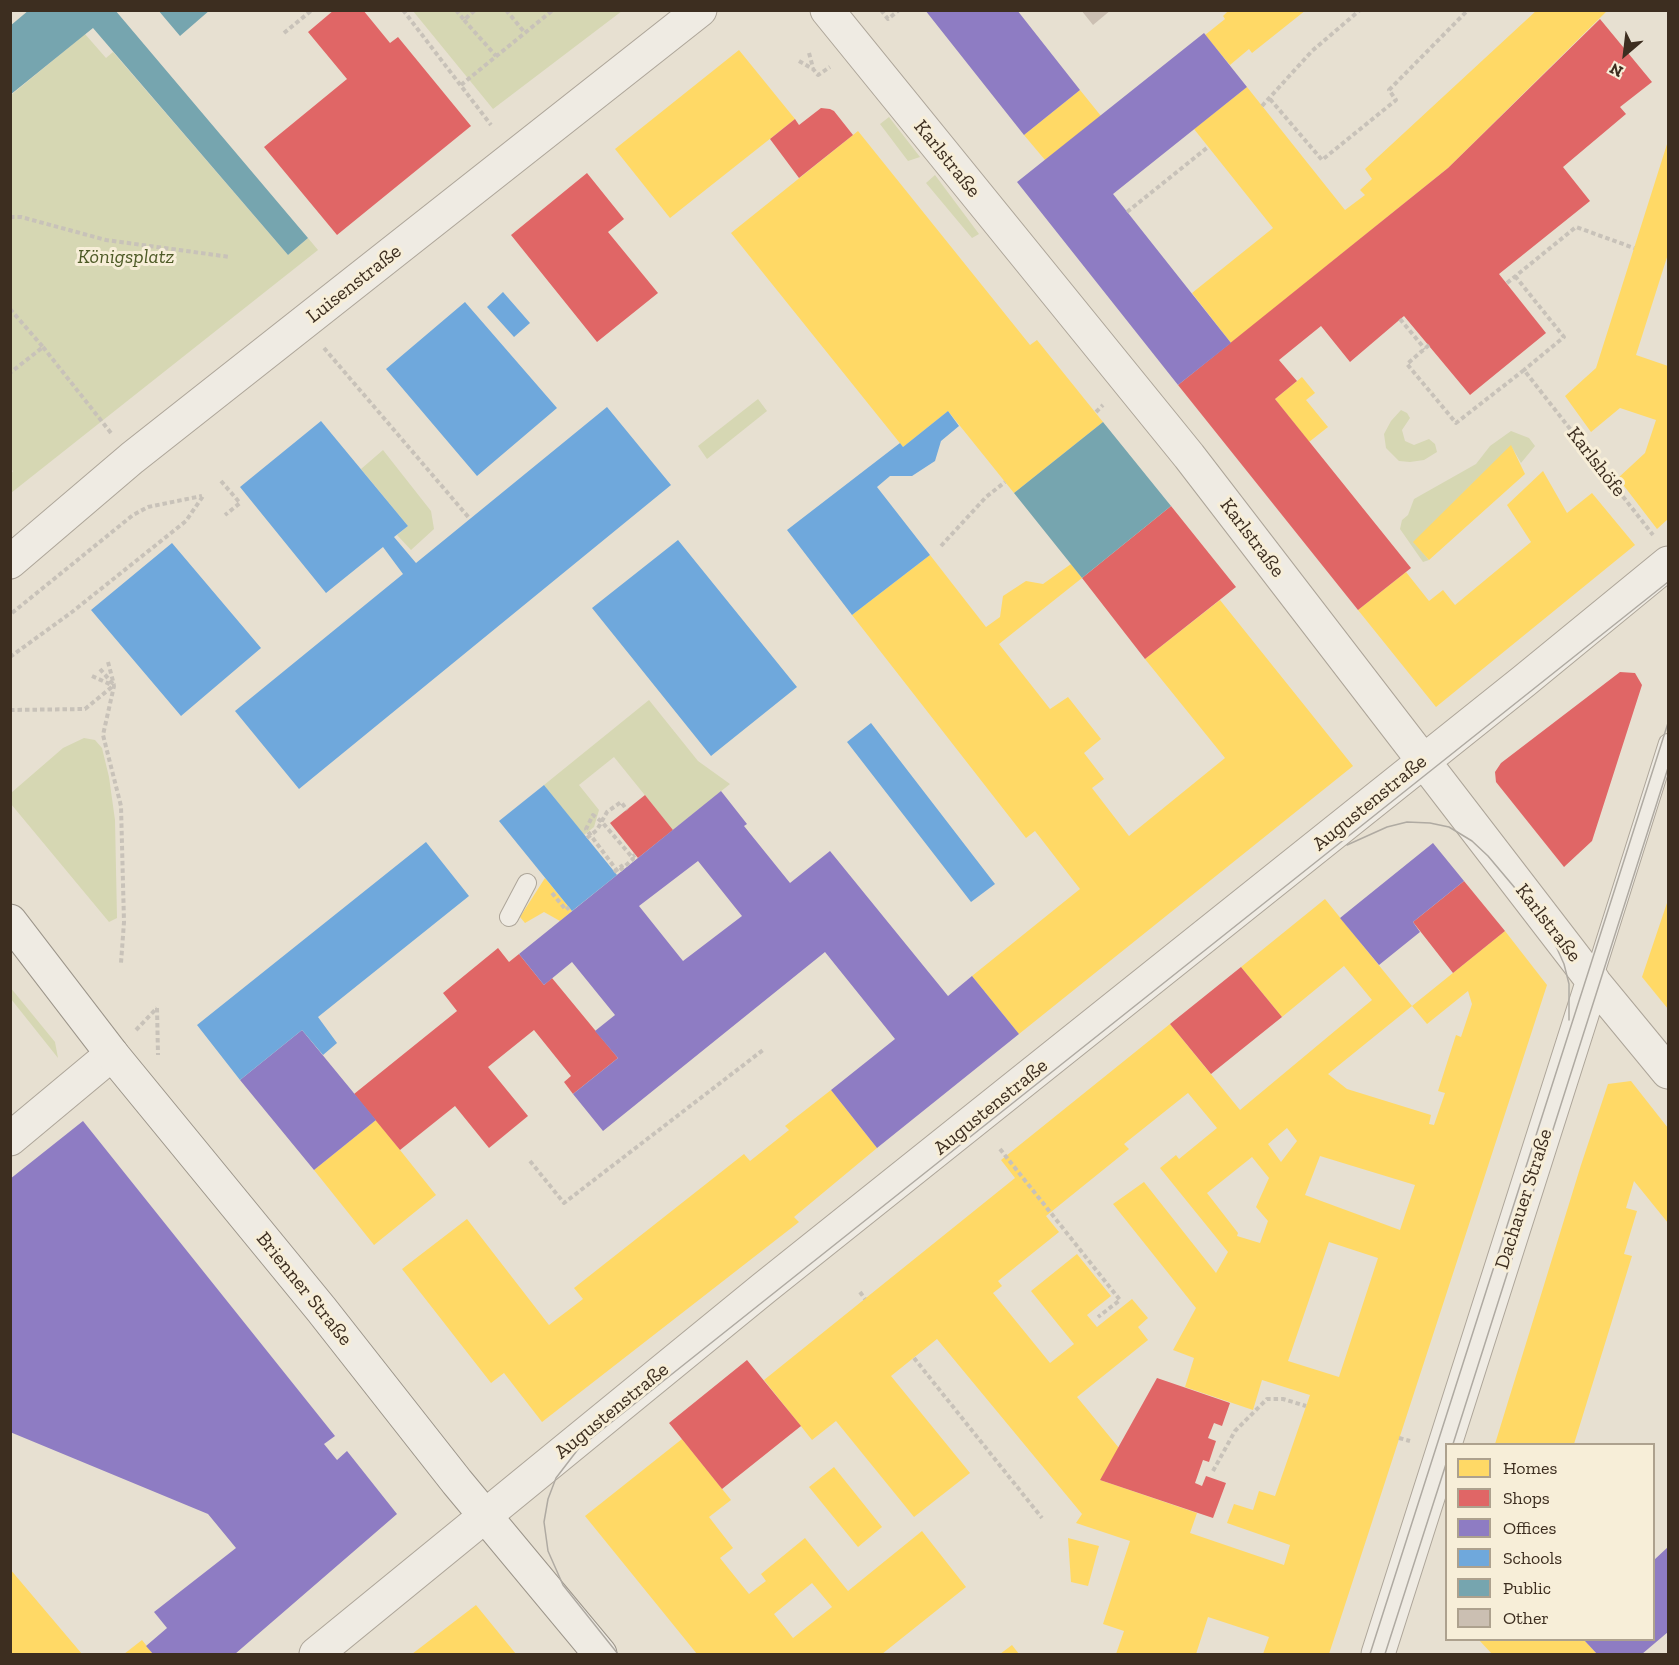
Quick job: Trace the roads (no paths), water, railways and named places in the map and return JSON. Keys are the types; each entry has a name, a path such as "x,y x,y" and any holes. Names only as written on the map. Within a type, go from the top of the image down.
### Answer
{"street":[{"name":"Luisenstraße","path":"10,562 132,458 700,10"},
{"name":"Karlstraße","path":"827,10 1189,456 1423,762 1668,1072"},
{"name":"Augustenstraße","path":"316,1654 764,1288 1423,762 1661,549"},
{"name":"Brienner Straße","path":"10,921 112,1054 321,1309 457,1482 600,1654"},
{"name":"Dachauer Straße","path":"1377,1654 1593,980"},
{"path":"10,1139 112,1054"}],"lane":[{"name":"Dachauer Straße","path":"1593,980 1668,743"},
{"path":"509,917 527,883"}],"tram line":[{"path":"618,1654 563,1585 548,1551 544,1522 548,1499 556,1478 579,1448 1668,582"},
{"path":"1370,1654 1668,723"},
{"path":"1453,1443 1668,768"},
{"path":"1347,845 1387,827 1407,822 1449,827 1472,841 1488,856 1531,907 1555,944 1564,964 1569,984 1569,1020"},
{"path":"1385,1654 1445,1467"}],"park label":[{"name":"Königsplatz","path":"126,257"}]}
